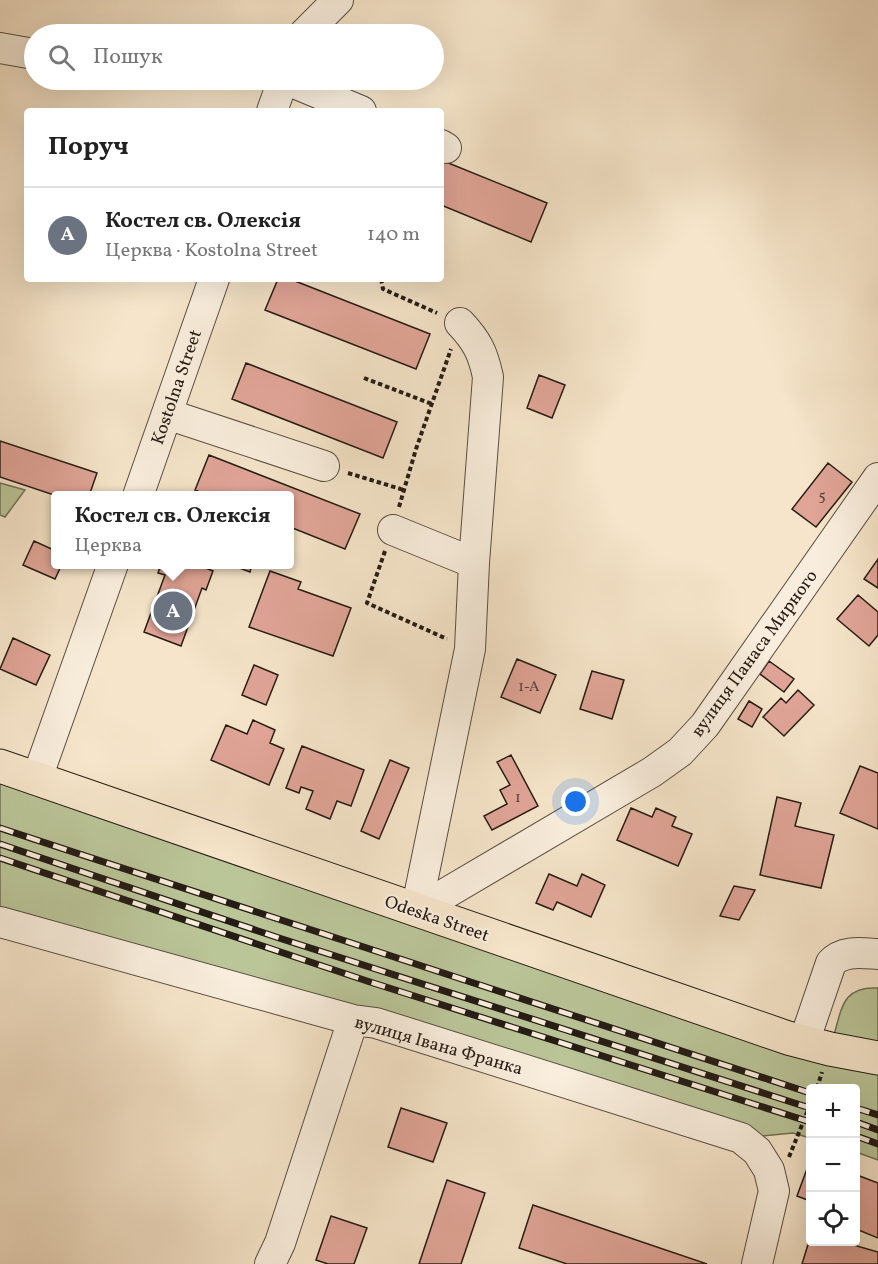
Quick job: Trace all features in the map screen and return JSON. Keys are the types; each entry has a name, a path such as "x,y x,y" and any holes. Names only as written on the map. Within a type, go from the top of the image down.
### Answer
{"main road":[{"name":"Odeska Street","path":"0,766 804,1042 878,1058"}],"street":[{"path":"314,24 338,0"},
{"path":"0,48 24,52"},
{"path":"273,108 281,90"},
{"path":"310,90 354,108"},
{"name":"Kostolna Street","path":"139,491 213,282"},
{"path":"416,910 470,649 488,377 484,356 473,336 460,323"},
{"path":"167,414 324,466"},
{"name":"вулиця Панаса Мирного","path":"416,910 642,778 680,752 705,725 878,478"},
{"path":"393,530 474,563"},
{"path":"36,778 111,569"},
{"name":"вулиця Івана Франка","path":"0,922 353,1020 376,1023 741,1138 757,1151 769,1170 774,1191"},
{"path":"804,1042 831,963 836,957 844,954 878,954"},
{"path":"270,1264 280,1243 353,1020"},
{"path":"757,1264 774,1191"}],"path":[{"path":"382,282 384,289 460,323 367,603 470,649"},
{"path":"364,378 432,404"},
{"path":"324,466 404,490"},
{"path":"774,1191 806,1115"}],"green space":[{"path":"0,483 25,490 5,517 0,515"},
{"path":"0,766 416,911 834,1035 846,1000 857,991 878,988 878,1160 860,1153 860,1084 806,1084 806,1137 793,1133 741,1138 0,922"}],"building":[{"path":"444,161 547,203 531,242 444,206"},
{"path":"277,282 298,282 430,334 416,369 265,310"},
{"path":"246,363 397,422 383,458 232,399"},
{"path":"539,375 565,385 552,418 527,408"},
{"path":"0,441 97,473 91,491 51,491 51,494 0,477"},
{"path":"209,455 360,514 345,549 294,529 294,491 195,490"},
{"path":"828,463 852,482 816,527 792,509"},
{"path":"34,541 51,549 51,569 60,569 55,579 23,565"},
{"path":"878,559 878,588 864,579"},
{"path":"159,569 208,569 213,571 206,590 202,588 181,646 144,632 165,575 158,573"},
{"path":"270,571 301,582 298,589 351,608 333,656 249,627"},
{"path":"858,595 878,612 878,635 869,646 837,619"},
{"path":"13,638 50,655 36,685 0,669"},
{"path":"517,659 556,675 540,713 501,697"},
{"path":"769,661 794,679 784,692 760,674"},
{"path":"254,665 278,675 266,705 242,695"},
{"path":"592,671 624,680 612,719 580,709"},
{"path":"798,690 814,705 784,736 763,717 781,698 786,703"},
{"path":"749,701 762,709 752,727 738,719"},
{"path":"253,720 275,730 270,743 284,749 269,785 211,760 226,725 247,734"},
{"path":"302,746 364,770 351,806 337,801 330,819 306,809 313,791 301,787 299,793 286,788"},
{"path":"511,755 538,806 492,830 484,816 507,804 500,790 510,785 497,762"},
{"path":"390,760 409,768 379,839 361,831"},
{"path":"860,766 878,773 878,829 840,813"},
{"path":"777,797 801,803 795,826 834,835 821,888 760,875"},
{"path":"631,808 652,817 656,808 676,817 672,826 692,834 678,866 617,840"},
{"path":"549,874 577,886 582,874 605,885 591,917 557,902 553,910 536,903"},
{"path":"734,886 755,890 739,920 720,916"},
{"path":"401,1108 447,1123 433,1162 388,1147"},
{"path":"806,1171 806,1199 797,1196"},
{"path":"860,1176 878,1183 878,1238 860,1231"},
{"path":"447,1180 485,1193 461,1264 419,1264"},
{"path":"533,1205 707,1264 567,1264 519,1248"},
{"path":"331,1216 367,1228 354,1264 328,1264 316,1260"},
{"path":"808,1246 857,1246 878,1252 878,1264 802,1264"}],"railway":[{"path":"0,828 806,1092"},
{"path":"0,844 279,938 806,1107"},
{"path":"0,858 367,981 806,1121"},
{"path":"860,1109 878,1115"},
{"path":"860,1123 878,1130"},
{"path":"860,1137 878,1144"}],"place":[{"name":"Костел св. Олексія","path":"173,611"}]}
